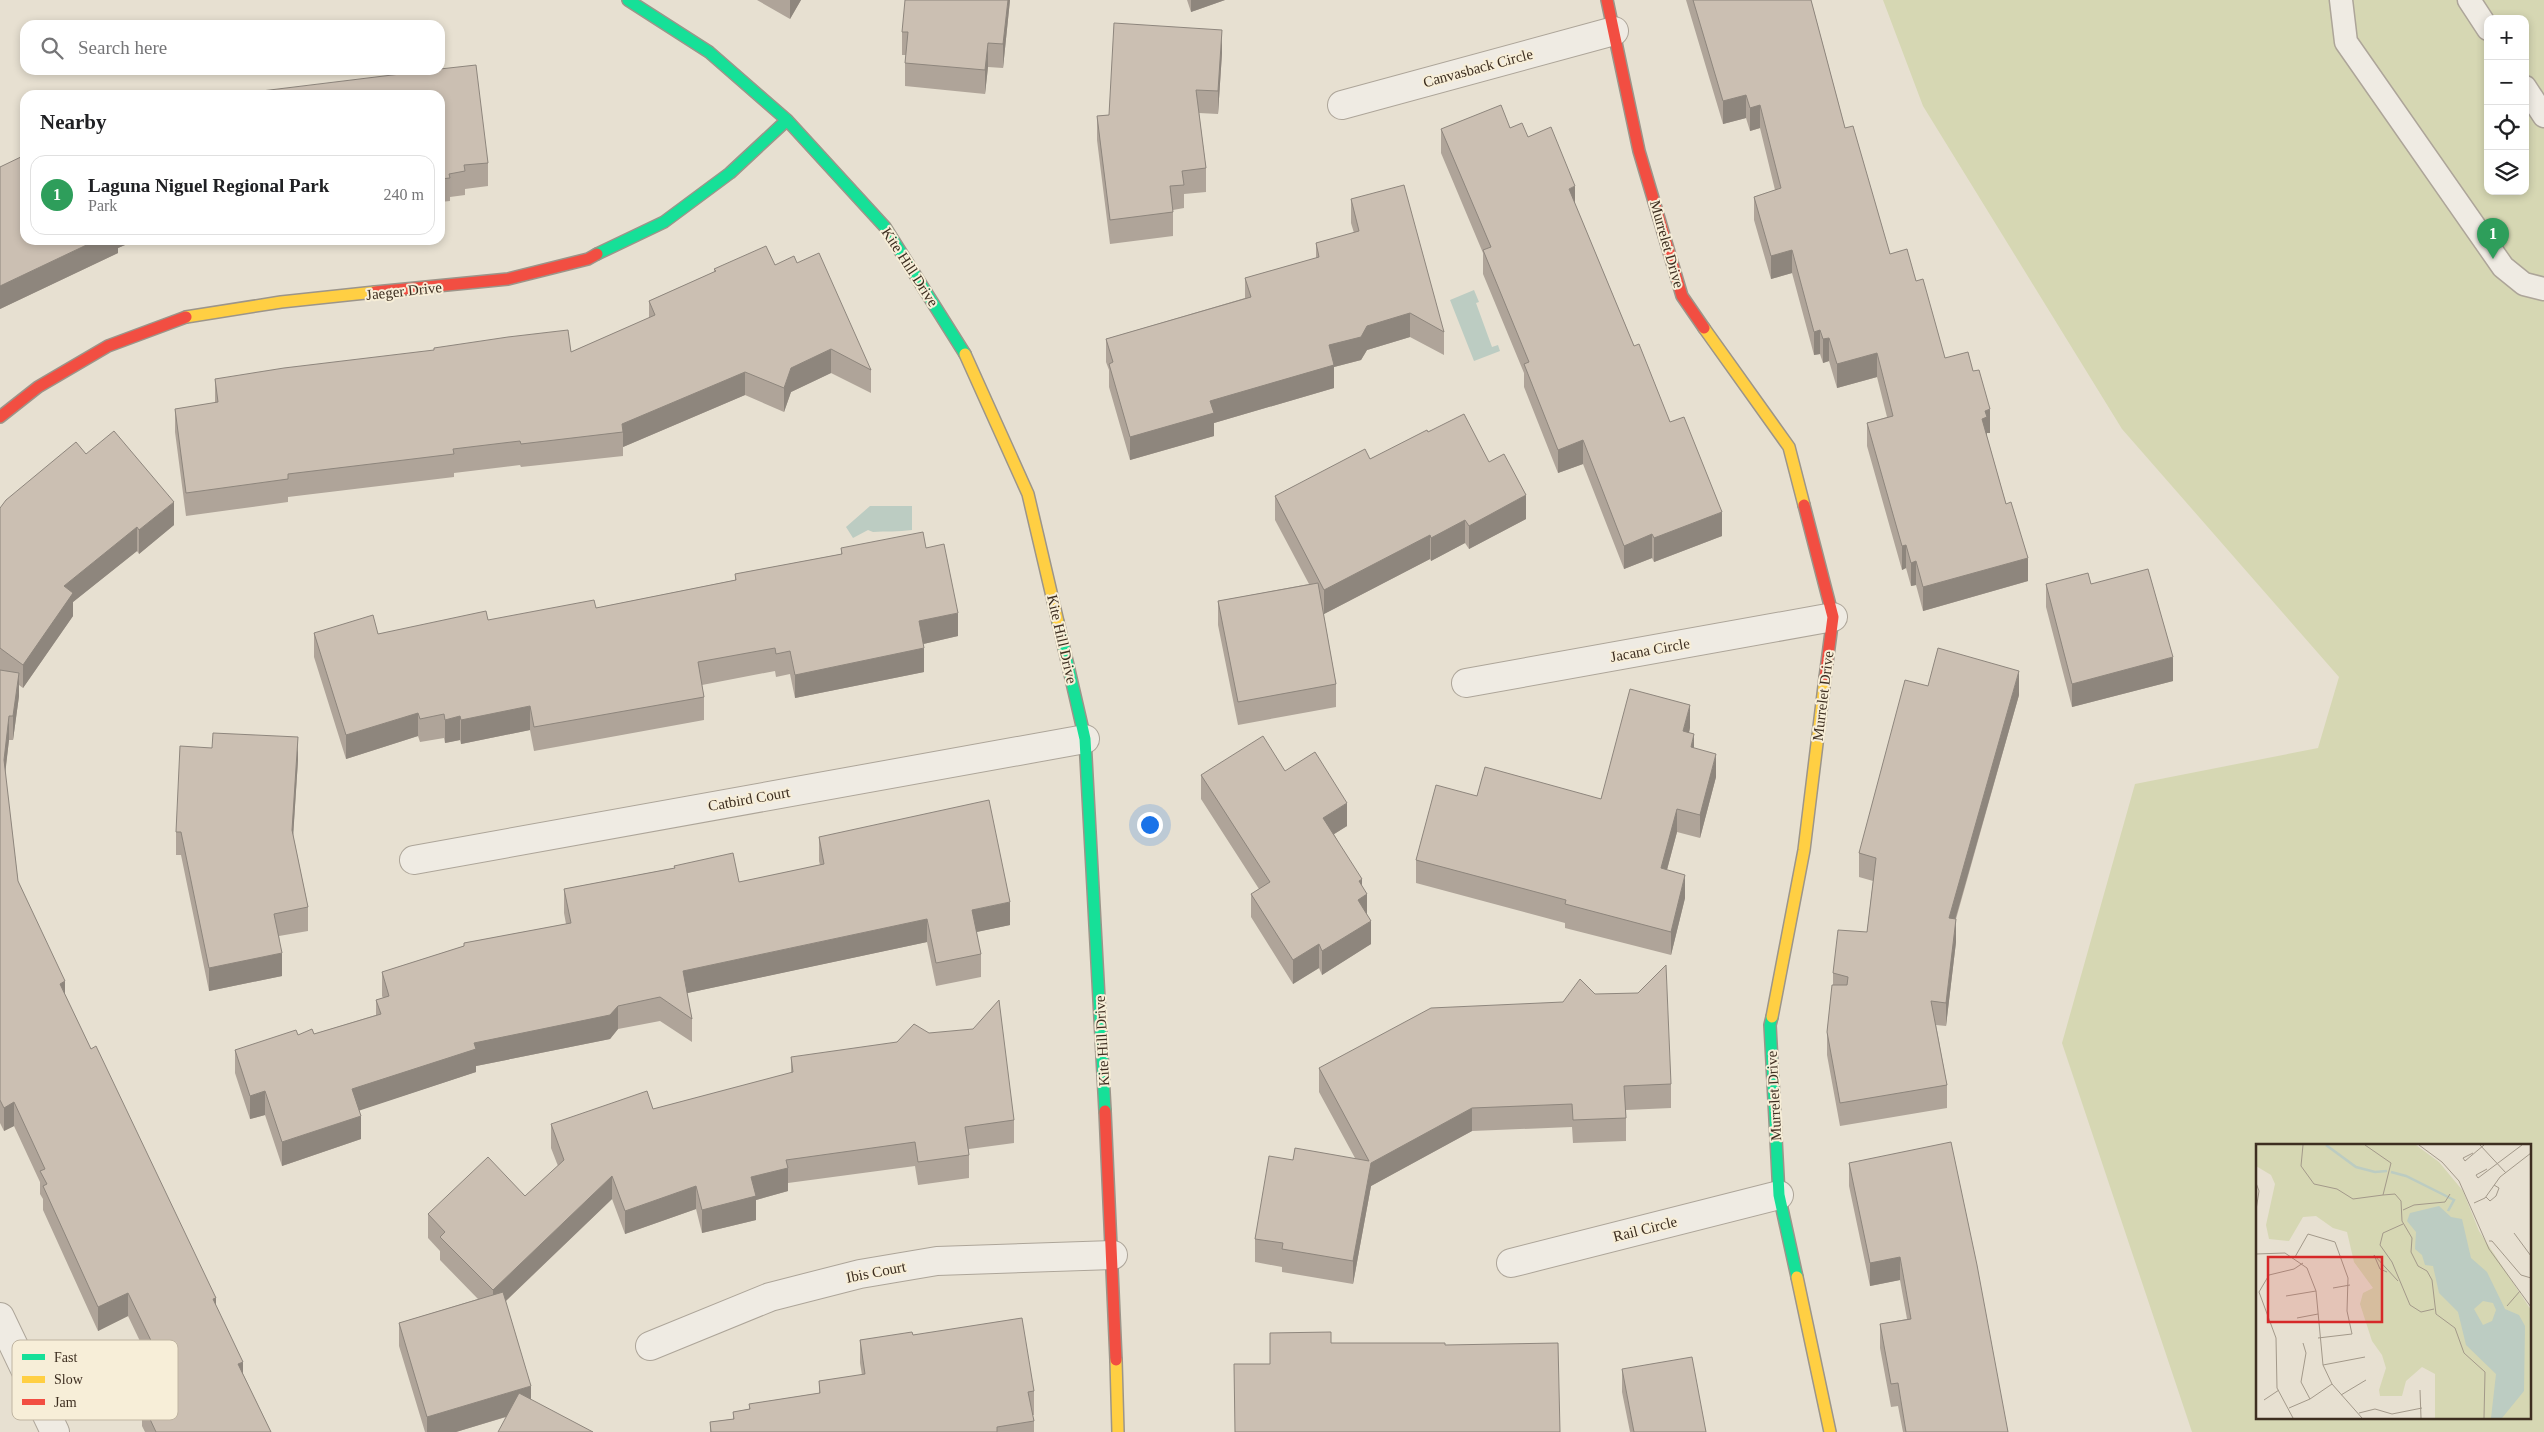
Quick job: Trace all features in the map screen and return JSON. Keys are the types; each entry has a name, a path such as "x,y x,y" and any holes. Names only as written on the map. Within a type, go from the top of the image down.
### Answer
{"street":[{"name":"Kite Hill Drive","path":"628,0 709,52 787,120 884,227 963,350 1028,494 1085,739 1113,1254 1118,1432"},
{"name":"Murrelet Drive","path":"1607,0 1639,151 1682,296 1789,447 1833,617 1804,850 1770,1025 1779,1195 1830,1432"},
{"name":"Canvasback Circle","path":"1342,104 1614,31"},
{"name":"Jaeger Drive","path":"0,417 38,387 108,346 188,316 281,302 508,279 588,259 664,222 730,173 787,120"},
{"name":"Jacana Circle","path":"1466,683 1833,617"},
{"name":"Catbird Court","path":"414,860 1085,739"},
{"name":"Rail Circle","path":"1511,1263 1779,1195"},
{"name":"Ibis Court","path":"650,1346 770,1297 860,1274 937,1261 1113,1254"},
{"path":"0,1317 12,1342"},
{"path":"49,1420 55,1432"}],"lane":[{"path":"2341,0 2346,42 2503,267 2524,284 2544,289"},
{"path":"2469,0 2484,23"},
{"path":"2529,93 2544,116"}],"green space":[{"path":"1883,0 2544,0 2544,1432 2192,1432 2062,1043 2135,784 2318,748 2339,677 2122,429 1923,106"}],"shaded area":[{"path":"1474,290 1479,302 1476,303 1492,347 1498,345 1500,351 1474,361 1450,300"},
{"path":"870,506 912,506 912,530 873,532 868,530 853,538 846,527"}],"building":[{"path":"905,0 1008,0 1003,44 988,43 985,70 905,63 908,32 902,32"},
{"path":"1693,0 1811,0 1845,128 1853,126 1890,254 1907,249 1916,281 1923,279 1945,358 1968,352 1973,371 1979,370 1990,409 1985,411 1987,417 1982,419 2006,504 2011,502 2028,558 1923,587 1916,561 1911,563 1906,545 1902,546 1867,423 1893,416 1877,353 1837,364 1829,338 1823,339 1820,330 1814,332 1792,250 1771,256 1754,197 1781,188 1760,105 1750,108 1746,95 1723,101"},
{"path":"1114,23 1222,30 1218,91 1196,90 1206,168 1182,171 1184,185 1170,186 1173,212 1110,220 1097,116 1109,115"},
{"path":"476,65 488,163 464,165 465,171 449,174 450,178 445,178 445,90 270,90 392,75 445,75 445,68"},
{"path":"1501,105 1510,128 1522,123 1528,137 1551,127 1575,186 1569,189 1634,346 1639,344 1670,422 1684,417 1722,512 1654,538 1652,534 1624,546 1583,440 1558,450 1524,364 1529,362 1483,250 1491,247 1441,129"},
{"path":"20,157 20,245 86,245 0,286 0,167"},
{"path":"1404,185 1444,332 1410,313 1367,326 1361,337 1329,345 1334,365 1210,401 1214,413 1130,437 1109,364 1113,362 1106,339 1251,297 1245,278 1319,257 1316,243 1359,231 1351,199"},
{"path":"766,246 775,265 794,256 797,263 819,253 871,370 831,349 791,368 784,388 745,372 622,424 623,432 521,444 520,441 453,449 454,454 288,474 288,479 186,493 175,409 218,402 215,379 568,330 571,352 655,315 649,301"},
{"path":"1464,414 1489,462 1504,454 1526,495 1469,526 1465,520 1431,538 1430,535 1324,590 1275,496 1365,449 1370,459 1427,430 1428,432"},
{"path":"114,431 174,502 139,530 137,527 64,586 73,593 23,665 0,648 0,508 6,500 76,442 86,454"},
{"path":"923,532 926,548 944,544 958,613 919,621 924,648 795,675 790,651 776,654 775,648 698,662 704,697 534,727 530,706 461,720 460,716 445,720 444,714 420,719 418,713 346,735 314,633 373,615 378,634 486,611 488,620 594,600 596,608 736,580 735,574 842,554 841,548"},
{"path":"2148,569 2173,657 2072,684 2046,584 2088,573 2091,584"},
{"path":"1318,583 1336,684 1238,702 1218,601"},
{"path":"1938,648 2019,671 1949,918 1956,919 1946,1003 1931,1001 1947,1085 1840,1103 1827,1032 1832,985 1847,985 1848,977 1833,973 1838,930 1867,932 1876,858 1859,853 1905,680 1928,686"},
{"path":"0,670 19,673 13,716 9,716 4,760 18,881 65,981 60,984 91,1049 96,1046 216,1298 213,1299 243,1362 238,1364 271,1432 156,1432 150,1420 178,1420 178,1340 151,1340 128,1293 98,1307 43,1186 47,1184 40,1171 45,1169 14,1102 4,1108 0,1100"},
{"path":"1630,689 1690,705 1683,731 1694,734 1691,747 1716,754 1700,815 1677,809 1661,868 1685,875 1671,932 1565,904 1566,900 1416,860 1436,785 1477,796 1485,767 1601,799"},
{"path":"213,733 298,737 292,830 308,907 274,914 282,953 209,968 181,832 176,832 180,746 212,748"},
{"path":"1263,736 1285,771 1315,752 1347,803 1323,818 1362,879 1359,881 1367,894 1358,900 1371,921 1322,951 1319,944 1293,960 1251,894 1270,882 1201,775"},
{"path":"989,800 1010,902 972,910 981,954 936,963 927,919 683,971 692,1019 660,997 618,1006 610,1015 474,1043 476,1049 352,1089 361,1116 282,1142 265,1091 250,1096 235,1050 296,1030 298,1035 312,1029 314,1034 381,1014 376,1000 389,996 382,972 464,946 464,943 571,923 564,889 675,868 674,866 733,853 739,882 824,864 819,837"},
{"path":"1666,965 1671,1084 1624,1086 1626,1118 1573,1120 1572,1104 1472,1108 1371,1163 1353,1261 1282,1249 1283,1243 1255,1239 1269,1156 1293,1160 1295,1148 1369,1161 1319,1068 1431,1008 1563,1002 1580,979 1595,994 1638,993"},
{"path":"999,1000 1014,1120 965,1127 969,1155 918,1162 915,1142 786,1160 788,1168 751,1177 756,1196 702,1210 696,1186 625,1211 612,1176 493,1290 440,1237 445,1232 428,1214 488,1157 525,1196 564,1160 551,1124 647,1091 653,1109 793,1072 791,1057 897,1042 914,1024 929,1033 973,1029"},
{"path":"1951,1142 1977,1265 2008,1432 1906,1432 1898,1383 1891,1384 1880,1324 1911,1319 1900,1257 1870,1263 1849,1163"},
{"path":"503,1292 531,1386 427,1417 399,1323"},
{"path":"1022,1318 1034,1391 1028,1392 1034,1421 997,1427 997,1432 711,1432 710,1422 734,1419 733,1412 750,1409 749,1404 820,1393 819,1381 865,1374 860,1340 912,1332 913,1335"},
{"path":"1331,1332 1331,1343 1445,1343 1445,1345 1558,1343 1560,1432 1235,1432 1234,1364 1270,1364 1270,1333"},
{"path":"1692,1357 1706,1432 1634,1432 1622,1369"},
{"path":"519,1393 593,1432 498,1432"}],"traffic: fast":[{"path":"628,0 709,52 787,120 885,227 965,354"},
{"path":"597,254 664,222 730,173 787,120"},
{"path":"1058,622 1085,739 1105,1111"},
{"path":"1772,1017 1770,1025 1779,1195 1797,1277"}],"traffic: slow":[{"path":"186,317 281,302 375,292"},
{"path":"1704,328 1789,447 1804,505"},
{"path":"965,354 1028,494 1058,622"},
{"path":"1772,1017 1804,850 1825,678"},
{"path":"1797,1277 1830,1432"},
{"path":"1116,1360 1118,1432"}],"traffic: jam":[{"path":"1607,0 1639,151 1682,296 1704,328"},
{"path":"375,292 508,279 588,259 597,254"},
{"path":"0,417 38,387 108,346 186,317"},
{"path":"1804,505 1833,617 1825,678"},
{"path":"1105,1111 1116,1360"}],"place":[{"name":"Laguna Niguel Regional Park","path":"2493,259"}]}
